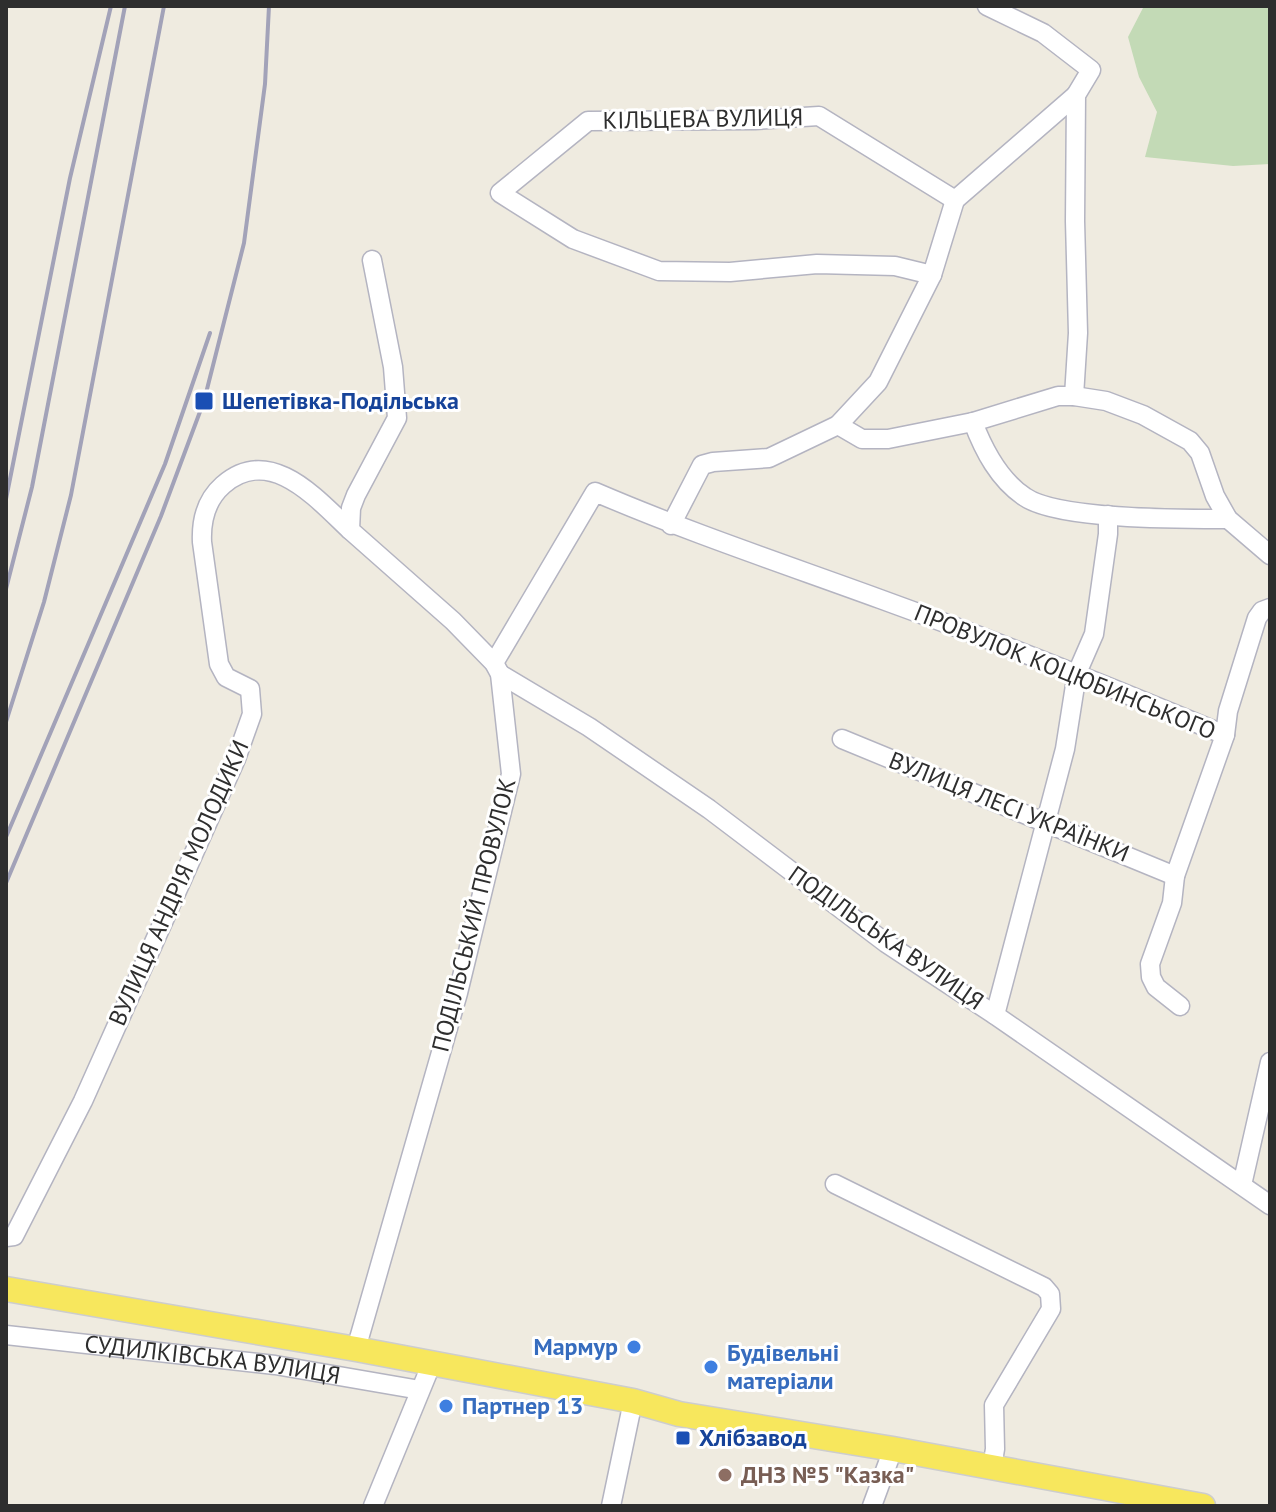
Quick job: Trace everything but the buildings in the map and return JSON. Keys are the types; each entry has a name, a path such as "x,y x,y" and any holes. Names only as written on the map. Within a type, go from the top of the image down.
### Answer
{"main road":[{"name":"СУДИЛКІВСЬКА ВУЛИЦЯ","path":"6,1289 356,1349 633,1401 679,1414 893,1449 1203,1506"}],"street":[{"path":"671,525 702,465 769,458 838,425 878,382 932,275 955,200 1076,95 1091,70 1043,33 987,6"},
{"path":"1074,396 1079,320 1075,221 1076,95"},
{"name":"КІЛЬЦЕВА ВУЛИЦЯ","path":"932,275 895,266 817,264 730,272 659,271 573,239 500,193 588,121 755,120 819,116 955,200"},
{"path":"372,260 393,367 397,418 356,495 351,508 350,530 453,621 497,668"},
{"path":"838,425 862,439 875,440 973,422 1044,399 1074,396 1126,408 1190,441 1200,453 1215,496 1228,519 1270,555"},
{"path":"973,422 986,455 1024,497 1056,509 1108,515 1228,519"},
{"name":"ВУЛИЦЯ АНДРІЯ МОЛОДИКИ","path":"6,1237 14,1236 83,1101 236,759 252,714 250,689 226,677 219,664 201,526 210,500 220,488 243,472 275,471 307,492 350,530"},
{"name":"ПРОВУЛОК КОЦЮБИНСЬКОГО","path":"497,668 595,492 671,525 1077,673 1225,735 1175,876 1172,903 1149,971 1156,987 1180,1006"},
{"path":"995,1015 1065,749 1077,673 1094,634 1108,515"},
{"path":"1225,735 1228,711 1257,618 1262,611 1270,608"},
{"name":"ПОДІЛЬСЬКА ВУЛИЦЯ","path":"497,668 709,809 886,943 1270,1205"},
{"name":"ПОДІЛЬСЬКИЙ ПРОВУЛОК","path":"356,1349 458,993 511,774 497,668"},
{"name":"ВУЛИЦЯ ЛЕСІ УКРАЇНКИ","path":"842,739 1175,876"},
{"path":"1242,1185 1270,1062"},
{"path":"835,1184 1044,1287 1050,1294 1051,1309 994,1405 995,1449 992,1467"},
{"name":"СУДИЛКІВСЬКА ВУЛИЦЯ","path":"6,1335 275,1365 420,1390"},
{"path":"373,1506 431,1365"},
{"path":"611,1506 633,1401"},
{"path":"872,1506 893,1449"}],"green space":[{"path":"1144,6 1270,6 1270,164 1233,166 1145,157 1157,112 1139,77 1128,37"}],"railway":[{"path":"6,499 70,178 111,6"},
{"path":"6,589 32,487 125,6"},
{"path":"6,722 44,602 71,495 164,6"},
{"path":"6,883 161,516 204,401 244,243 265,84 269,6"},
{"path":"6,837 165,464 210,333"}],"place":[{"name":"Шепетівка-Подільська","path":"204,401"},
{"name":"Мармур","path":"634,1347"},
{"name":"Будівельні матеріали","path":"711,1367"},
{"name":"Партнер 13","path":"446,1406"},
{"name":"Хлібзавод","path":"683,1438"},
{"name":"ДНЗ №5 \"Казка\"","path":"725,1475"}]}
